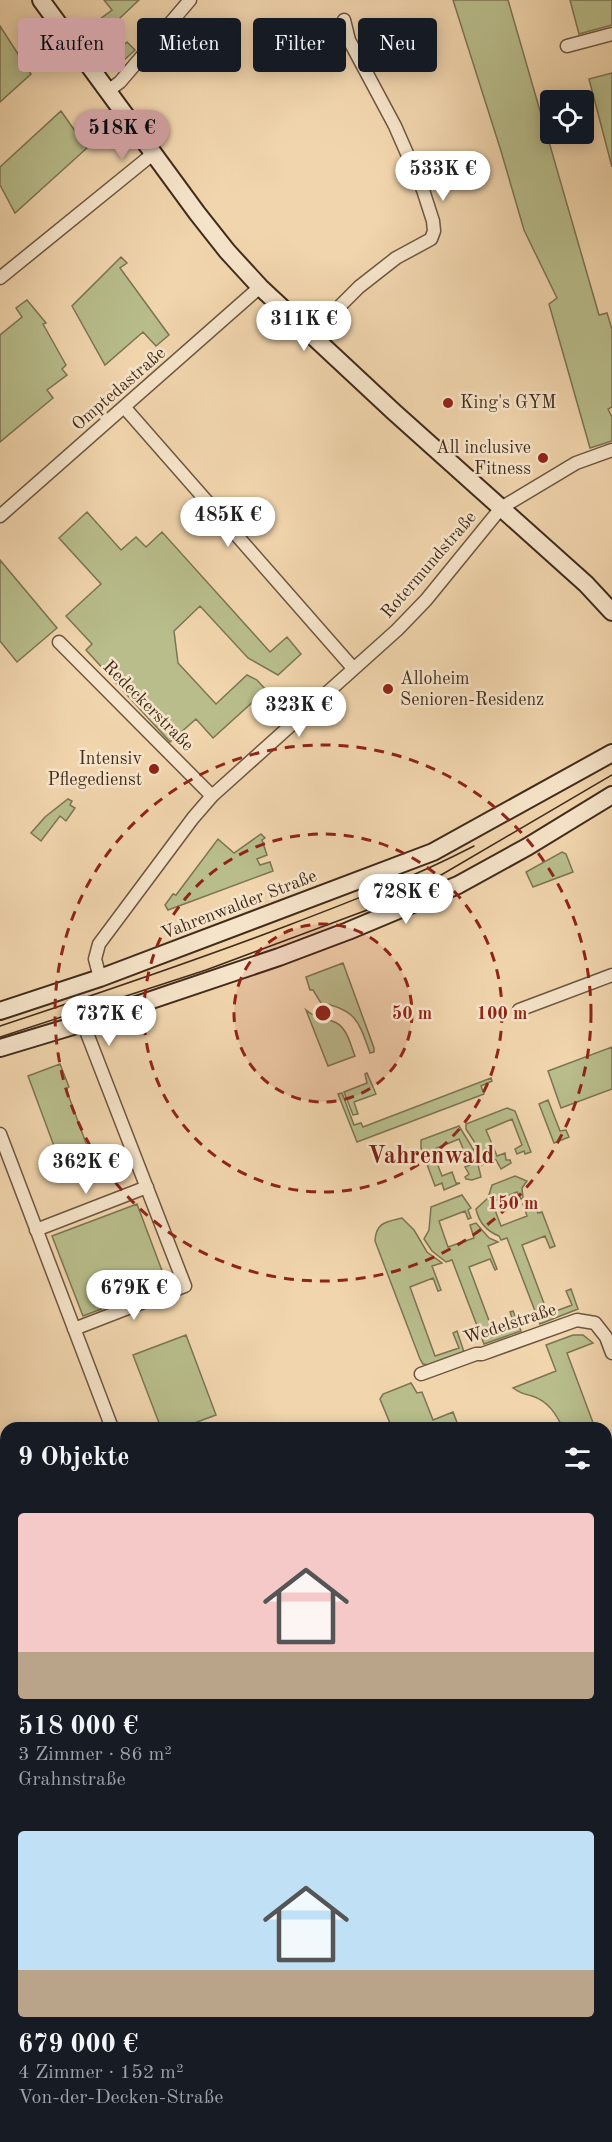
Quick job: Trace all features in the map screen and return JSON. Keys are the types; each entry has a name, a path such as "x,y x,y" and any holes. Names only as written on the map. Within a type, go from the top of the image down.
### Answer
{"main road":[{"path":"41,0 227,251 260,288 586,584 612,612"},
{"name":"Vahrenwalder Straße","path":"0,1011 100,978 434,852 612,753"},
{"path":"0,1048 83,1023 290,953 448,889 515,854 612,795"}],"street":[{"path":"108,91 120,82 190,0"},
{"path":"312,335 359,287 396,258 431,239 434,231 434,220 423,190 395,126 349,40 346,28"},
{"path":"567,46 612,34"},
{"path":"0,278 154,153"},
{"name":"Omptedastraße","path":"0,516 260,288"},
{"path":"125,408 353,668"},
{"name":"Rotermundstraße","path":"100,978 95,959 99,944 212,796 397,630 426,600 501,508 576,463 612,450"},
{"name":"Redeckerstraße","path":"59,642 212,796"},
{"path":"519,1010 612,975"},
{"path":"74,1329 185,1286 83,1023"},
{"path":"0,1134 110,1422"},
{"path":"36,1230 147,1187"},
{"name":"Wedelstraße","path":"421,1374 577,1320 595,1323 606,1337 612,1353"}],"green space":[{"path":"104,0 139,0 120,18 101,18 112,10"},
{"path":"453,0 508,0 540,111 540,144 550,144 599,315 607,313 612,329 612,407 608,409 612,417 612,441 590,448 549,304 557,298 524,230"},
{"path":"570,0 612,0 612,25 579,34"},
{"path":"0,26 18,54 18,72 31,74 0,102"},
{"path":"127,42 135,50 125,59 125,44"},
{"path":"612,73 612,167 594,98 594,90 592,90 589,79"},
{"path":"61,111 87,148 15,213 0,185 0,167"},
{"path":"121,257 127,263 120,268 169,335 156,346 143,332 105,365 72,306"},
{"path":"27,300 46,323 43,324 66,365 62,369 67,375 47,390 53,398 0,442 0,335 22,317 16,308"},
{"path":"87,512 121,550 136,537 146,547 162,532 270,652 287,637 301,654 278,675 248,658 200,606 174,631 178,663 216,704 247,675 257,680 266,690 213,738 196,719 170,742 86,650 92,644 66,616 101,584 59,538"},
{"path":"0,560 57,628 17,662 0,641"},
{"path":"68,799 72,801 70,805 75,808 66,821 60,816 41,841 31,833 45,817"},
{"path":"261,834 265,838 262,840 267,855 257,859 260,865 270,862 273,871 168,910 165,905 173,894 176,895 218,839 234,853"},
{"path":"562,852 566,854 573,872 533,887 526,872"},
{"path":"343,963 374,1052 370,1053 359,1025 349,1013 321,1003 313,990 310,990 306,977"},
{"path":"306,1010 341,1026 355,1056 328,1066"},
{"path":"612,1047 612,1089 561,1108 548,1071"},
{"path":"60,1064 69,1087 66,1089 96,1170 67,1181 28,1076"},
{"path":"367,1073 376,1094 354,1102 358,1114 353,1115 344,1092 367,1083 365,1074"},
{"path":"491,1078 492,1081 481,1086 484,1094 357,1142 338,1094 342,1093 354,1125 361,1123 363,1127"},
{"path":"548,1100 560,1131 566,1130 569,1137 554,1143 539,1104"},
{"path":"507,1108 515,1111 531,1152 525,1154 524,1151 517,1154 515,1149 522,1145 512,1119 486,1130 497,1156 505,1153 506,1160 510,1160 511,1163 501,1169 496,1160 488,1160 482,1165 479,1149 466,1129 466,1124"},
{"path":"459,1126 475,1152 481,1177 466,1179 465,1177 469,1174 465,1167 470,1165 459,1139 432,1150 442,1176 452,1172 456,1183 460,1183 444,1190 442,1183 435,1186 421,1148 421,1140"},
{"path":"515,1176 527,1181 522,1188 523,1198 521,1199 517,1192 492,1202 501,1226 527,1216 523,1204 533,1200 538,1213 542,1212 555,1246 550,1248 545,1236 522,1245 548,1314 572,1305 566,1291 571,1289 578,1309 540,1324 507,1238 501,1240 499,1236 490,1232 481,1222 476,1209 488,1198 492,1185"},
{"path":"462,1195 471,1208 468,1210 471,1218 468,1219 465,1211 439,1221 448,1247 474,1238 470,1225 476,1223 489,1238 498,1242 488,1246 497,1269 495,1270 490,1259 469,1267 494,1334 515,1326 510,1312 513,1311 521,1331 484,1344 452,1260 446,1262 432,1251 424,1239 429,1230 431,1207"},
{"path":"137,1204 167,1284 83,1316 52,1236"},
{"path":"402,1218 414,1230 427,1252 442,1263 432,1266 441,1290 438,1291 433,1278 410,1287 435,1356 459,1348 453,1333 457,1331 464,1352 429,1365 423,1364 420,1359 375,1241 380,1226"},
{"path":"186,1335 216,1415 197,1422 159,1422 133,1355"},
{"path":"573,1335 583,1335 593,1343 567,1353 593,1422 559,1422 547,1405 538,1398 513,1388 556,1371 546,1345"},
{"path":"411,1383 417,1393 422,1392 433,1420 453,1412 457,1422 390,1422 380,1399 383,1394"}],"tram line":[{"path":"0,1037 206,970 386,903 436,878 612,775"},
{"path":"0,1026 289,925 406,878 474,846"}],"place":[{"name":"King's GYM","path":"448,403"},
{"name":"All inclusive Fitness","path":"543,458"},
{"name":"Alloheim Senioren-Residenz","path":"388,689"},
{"name":"Intensiv Pflegedienst","path":"154,769"}],"district":[{"name":"Vahrenwald","path":"431,1157"}]}
